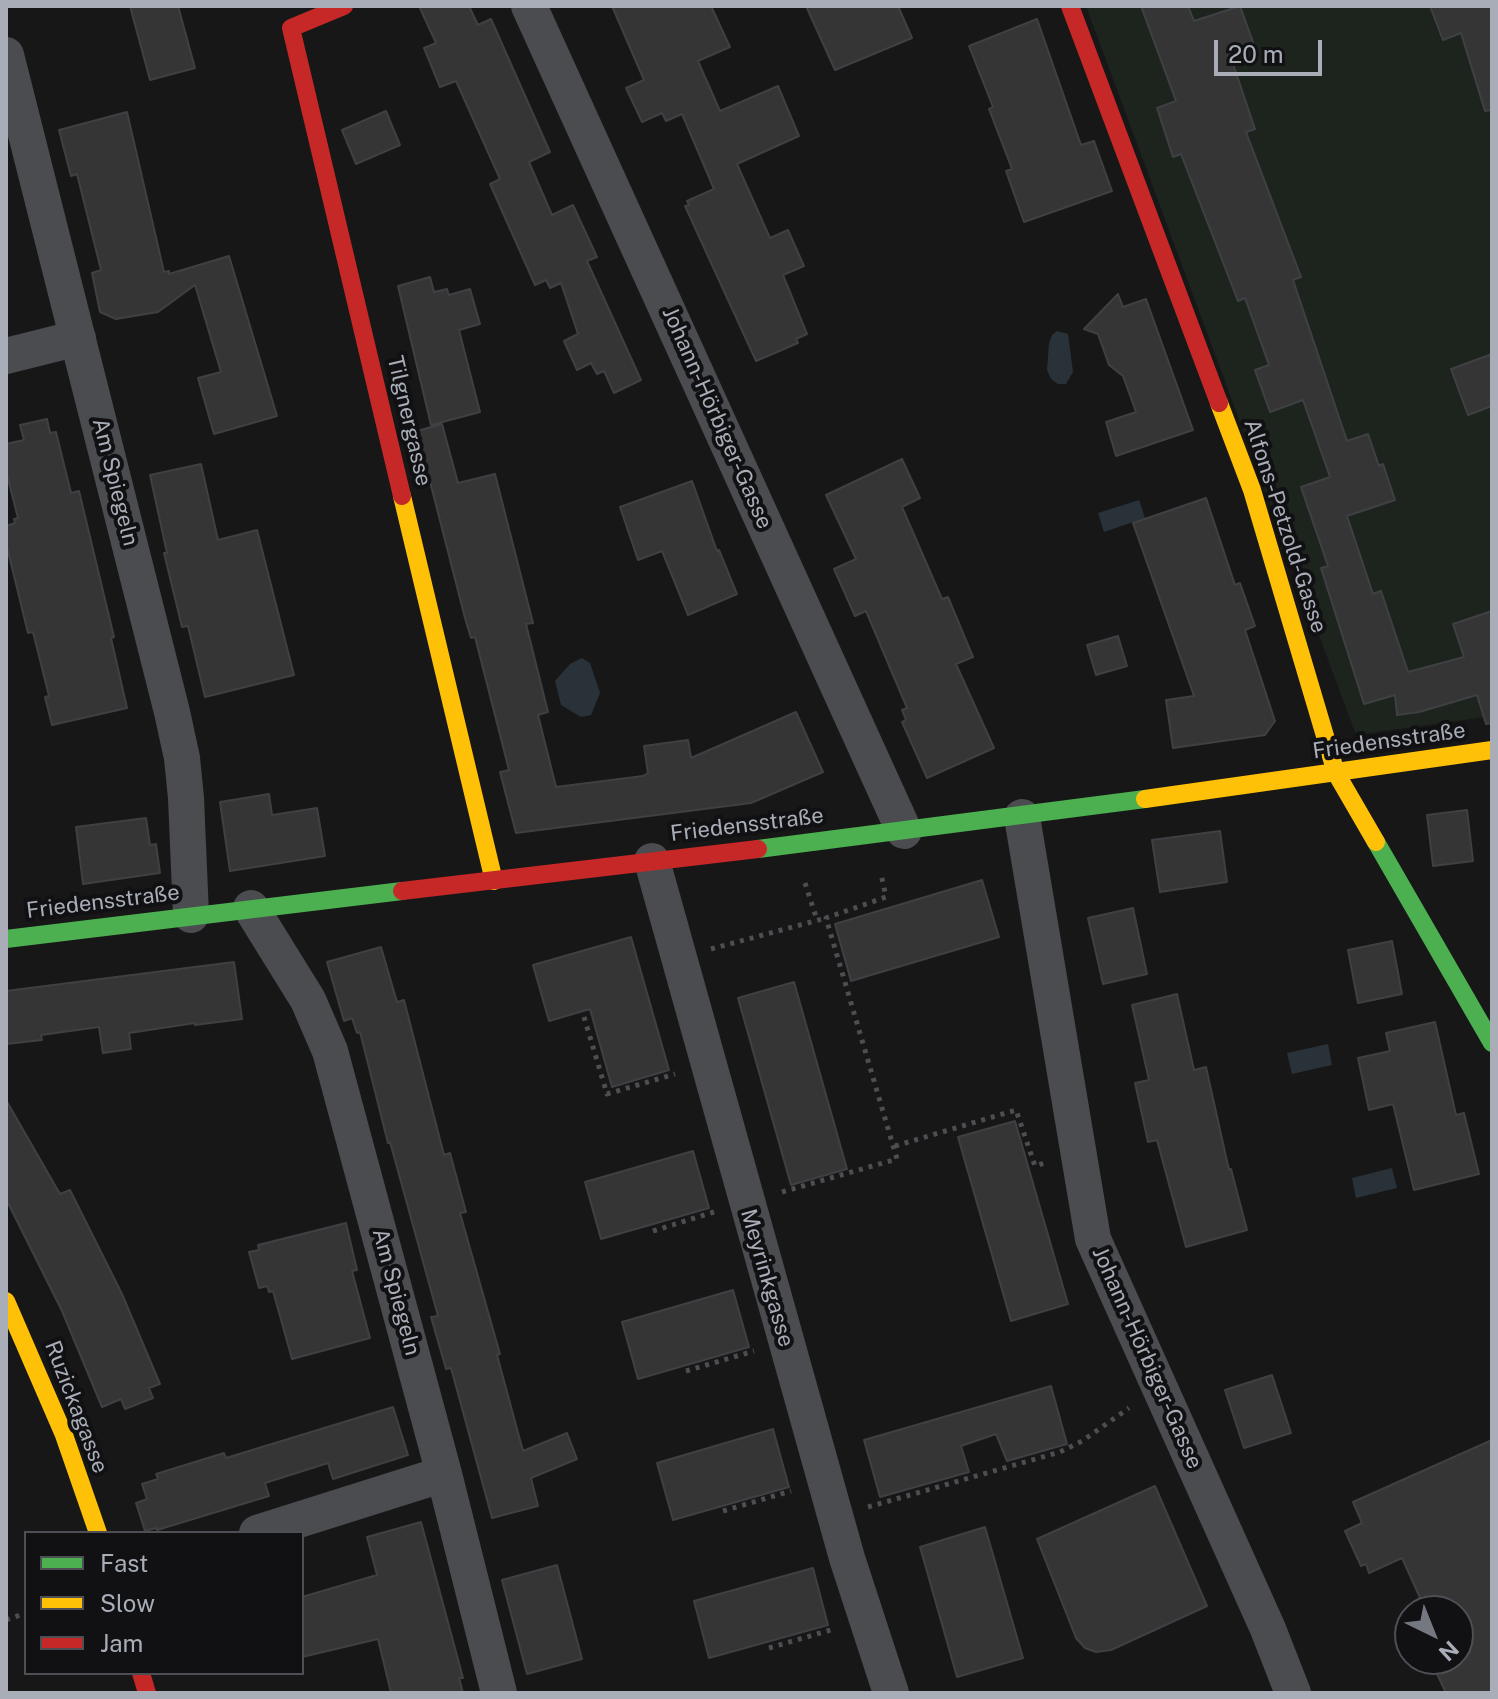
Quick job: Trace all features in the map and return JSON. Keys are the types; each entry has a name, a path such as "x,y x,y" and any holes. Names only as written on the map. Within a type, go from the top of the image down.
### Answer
{"street":[{"name":"Tilgnergasse","path":"344,6 291,28 494,881"},
{"name":"Johann-Hörbiger-Gasse","path":"529,6 889,832"},
{"name":"Alfons-Petzold-Gasse","path":"1070,6 1252,490 1336,773 1492,1043"},
{"name":"Am Spiegeln","path":"6,55 179,742 186,798 191,915"},
{"path":"6,356 78,338"},
{"name":"Friedensstraße","path":"6,939 1022,817 1492,750"},
{"name":"Johann-Hörbiger-Gasse","path":"1022,817 1093,1239 1268,1629 1293,1693"},
{"name":"Meyrinkgasse","path":"652,861 835,1517 891,1693"},
{"name":"Am Spiegeln","path":"251,908 308,1000 330,1051 444,1474 499,1693"},
{"name":"Ruzickagasse","path":"6,1301 58,1421 97,1531"},
{"path":"263,1531 444,1474"}],"path":[{"path":"679,958 826,918 886,897 889,832"},
{"path":"826,918 897,1159"},
{"path":"584,1017 607,1094 708,1064"},
{"path":"895,1146 1016,1110 1035,1166 1078,1152"},
{"path":"686,1371 785,1342"},
{"path":"835,1517 1060,1452 1082,1441 1160,1387"},
{"path":"723,1511 825,1482"},
{"path":"769,1648 867,1620"}],"shaded area":[{"path":"1086,6 1492,6 1492,716 1356,735"},
{"path":"1057,331 1068,334 1073,372 1066,384 1058,384 1051,379 1047,370 1049,343"},
{"path":"1139,500 1145,518 1104,532 1098,513"},
{"path":"582,658 590,663 600,693 591,715 581,717 561,705 555,681 570,664"},
{"path":"1328,1044 1332,1065 1292,1074 1287,1053"},
{"path":"1392,1168 1397,1188 1356,1198 1352,1178"}],"building":[{"path":"130,6 178,6 195,68 150,80"},
{"path":"419,6 469,6 478,25 491,19 550,152 529,162 552,215 573,205 597,257 587,261 641,380 614,393 604,371 597,374 591,363 577,370 564,341 578,334 561,283 550,288 546,280 535,285 490,184 500,179 456,81 440,87 424,48 436,43"},
{"path":"612,6 711,6 730,47 698,61 720,111 778,86 799,136 737,164 770,238 788,230 804,266 783,275 807,334 796,339 798,343 756,361 685,206 689,205 687,201 714,189 682,114 666,121 662,113 642,122 626,88 644,80"},
{"path":"806,6 898,6 912,38 835,70"},
{"path":"1141,6 1188,6 1194,21 1240,6 1254,45 1230,55 1255,129 1246,132 1301,277 1293,280 1347,441 1368,434 1379,466 1383,464 1395,500 1347,516 1373,594 1381,591 1408,672 1464,657 1453,624 1492,611 1492,723 1486,724 1477,695 1419,712 1397,715 1395,695 1364,704 1321,568 1328,566 1301,487 1330,477 1303,400 1270,412 1255,370 1269,365 1245,298 1238,301 1181,154 1173,157 1157,108 1176,101"},
{"path":"1430,6 1492,6 1492,110 1485,111 1461,33 1443,40"},
{"path":"1037,19 1081,145 1094,141 1112,191 1024,222 1006,171 1012,169 989,109 993,107 969,46"},
{"path":"386,111 400,145 356,164 342,130"},
{"path":"127,112 164,272 169,271 169,274 229,256 277,416 214,434 198,378 221,372 195,285 158,312 116,319 100,312 92,273 101,270 77,174 71,176 59,130"},
{"path":"430,277 434,292 447,289 449,295 470,289 480,324 459,330 480,412 431,425 398,286"},
{"path":"1118,294 1123,307 1146,299 1193,430 1116,456 1106,422 1136,412 1123,376 1109,365 1098,334 1084,329"},
{"path":"1492,354 1492,406 1468,415 1451,369"},
{"path":"47,419 50,433 56,432 71,493 79,491 114,637 111,638 127,708 52,725 45,697 49,696 33,632 28,633 6,543 6,526 15,523 14,519 18,518 6,471 6,444 24,440 20,425"},
{"path":"442,424 458,483 495,474 533,623 526,624 548,712 538,715 556,787 643,776 648,773 644,746 688,740 691,758 796,712 823,772 751,803 516,833 500,772 509,770 475,637 471,638 465,618 417,431"},
{"path":"902,459 920,498 902,507 942,599 948,597 973,657 956,664 994,748 927,778 902,722 906,720 902,710 907,708 866,611 855,616 834,569 856,559 826,495"},
{"path":"201,464 218,540 257,530 294,675 205,697 188,626 182,627 150,475"},
{"path":"692,481 717,551 737,594 688,615 662,551 638,560 620,507"},
{"path":"1206,498 1235,585 1240,583 1255,626 1245,630 1275,721 1265,735 1173,748 1166,700 1194,696 1133,523"},
{"path":"1118,636 1127,666 1096,675 1087,645"},
{"path":"269,794 272,815 317,808 325,856 230,871 220,802"},
{"path":"1467,810 1473,861 1433,866 1427,815"},
{"path":"146,818 150,845 156,844 160,873 83,884 76,827"},
{"path":"1220,831 1227,882 1160,892 1152,840"},
{"path":"982,880 999,937 851,981 835,924"},
{"path":"1133,908 1147,974 1103,984 1088,918"},
{"path":"631,937 669,1070 612,1087 590,1009 549,1021 533,965"},
{"path":"1392,941 1402,994 1358,1003 1348,950"},
{"path":"381,947 397,1002 404,1000 444,1155 450,1153 466,1212 460,1213 500,1354 497,1355 523,1451 567,1433 577,1459 531,1478 538,1506 492,1518 451,1368 446,1369 431,1317 438,1316 360,1032 357,1033 352,1018 344,1021 327,962"},
{"path":"234,962 242,1019 129,1033 131,1049 103,1053 99,1027 41,1035 42,1040 6,1044 6,991"},
{"path":"794,982 847,1169 791,1185 738,998"},
{"path":"1177,994 1194,1070 1206,1067 1229,1170 1247,1230 1186,1247 1157,1140 1148,1142 1135,1083 1149,1080 1132,1005"},
{"path":"1435,1022 1456,1115 1464,1113 1479,1174 1414,1190 1393,1104 1369,1110 1358,1058 1390,1051 1386,1033"},
{"path":"6,1100 60,1194 70,1190 122,1294 160,1384 149,1388 153,1398 125,1409 121,1399 102,1407 62,1311 6,1199"},
{"path":"1015,1121 1068,1304 1011,1321 958,1137"},
{"path":"693,1151 709,1208 601,1239 585,1182"},
{"path":"346,1223 357,1270 352,1271 370,1338 292,1359 273,1291 269,1292 267,1286 259,1288 249,1252 259,1250 258,1245"},
{"path":"733,1290 749,1347 638,1379 622,1322"},
{"path":"1272,1375 1291,1433 1244,1448 1225,1390"},
{"path":"1051,1386 1067,1444 1007,1461 996,1434 961,1446 969,1472 880,1497 864,1440"},
{"path":"393,1407 408,1455 333,1479 328,1463 265,1483 269,1496 145,1531 136,1503 147,1499 142,1484 158,1479 156,1474 224,1453 226,1458"},
{"path":"773,1429 789,1487 673,1520 657,1463"},
{"path":"1492,1440 1492,1693 1446,1693 1438,1675 1474,1675 1474,1595 1419,1595 1402,1558 1369,1573 1366,1564 1361,1566 1345,1531 1362,1523 1353,1502"},
{"path":"1155,1486 1207,1606 1111,1650 1096,1652 1085,1648 1076,1638 1037,1539"},
{"path":"421,1522 463,1678 459,1678 463,1693 391,1693 378,1639 304,1657 304,1596 377,1575 367,1537"},
{"path":"985,1527 1023,1658 957,1677 920,1547"},
{"path":"557,1565 582,1659 527,1674 502,1580"},
{"path":"813,1568 828,1625 709,1658 694,1601"}],"traffic: fast":[{"path":"758,849 1145,799"},
{"path":"1376,842 1492,1043"},
{"path":"6,939 402,891"}],"traffic: slow":[{"path":"1219,403 1252,490 1336,773 1376,842"},
{"path":"402,496 494,881"},
{"path":"1145,799 1492,750"},
{"path":"6,1301 64,1435 97,1531"}],"traffic: jam":[{"path":"344,6 291,28 402,496"},
{"path":"1070,6 1219,403"},
{"path":"402,891 758,849"},
{"path":"142,1675 147,1693"}]}
